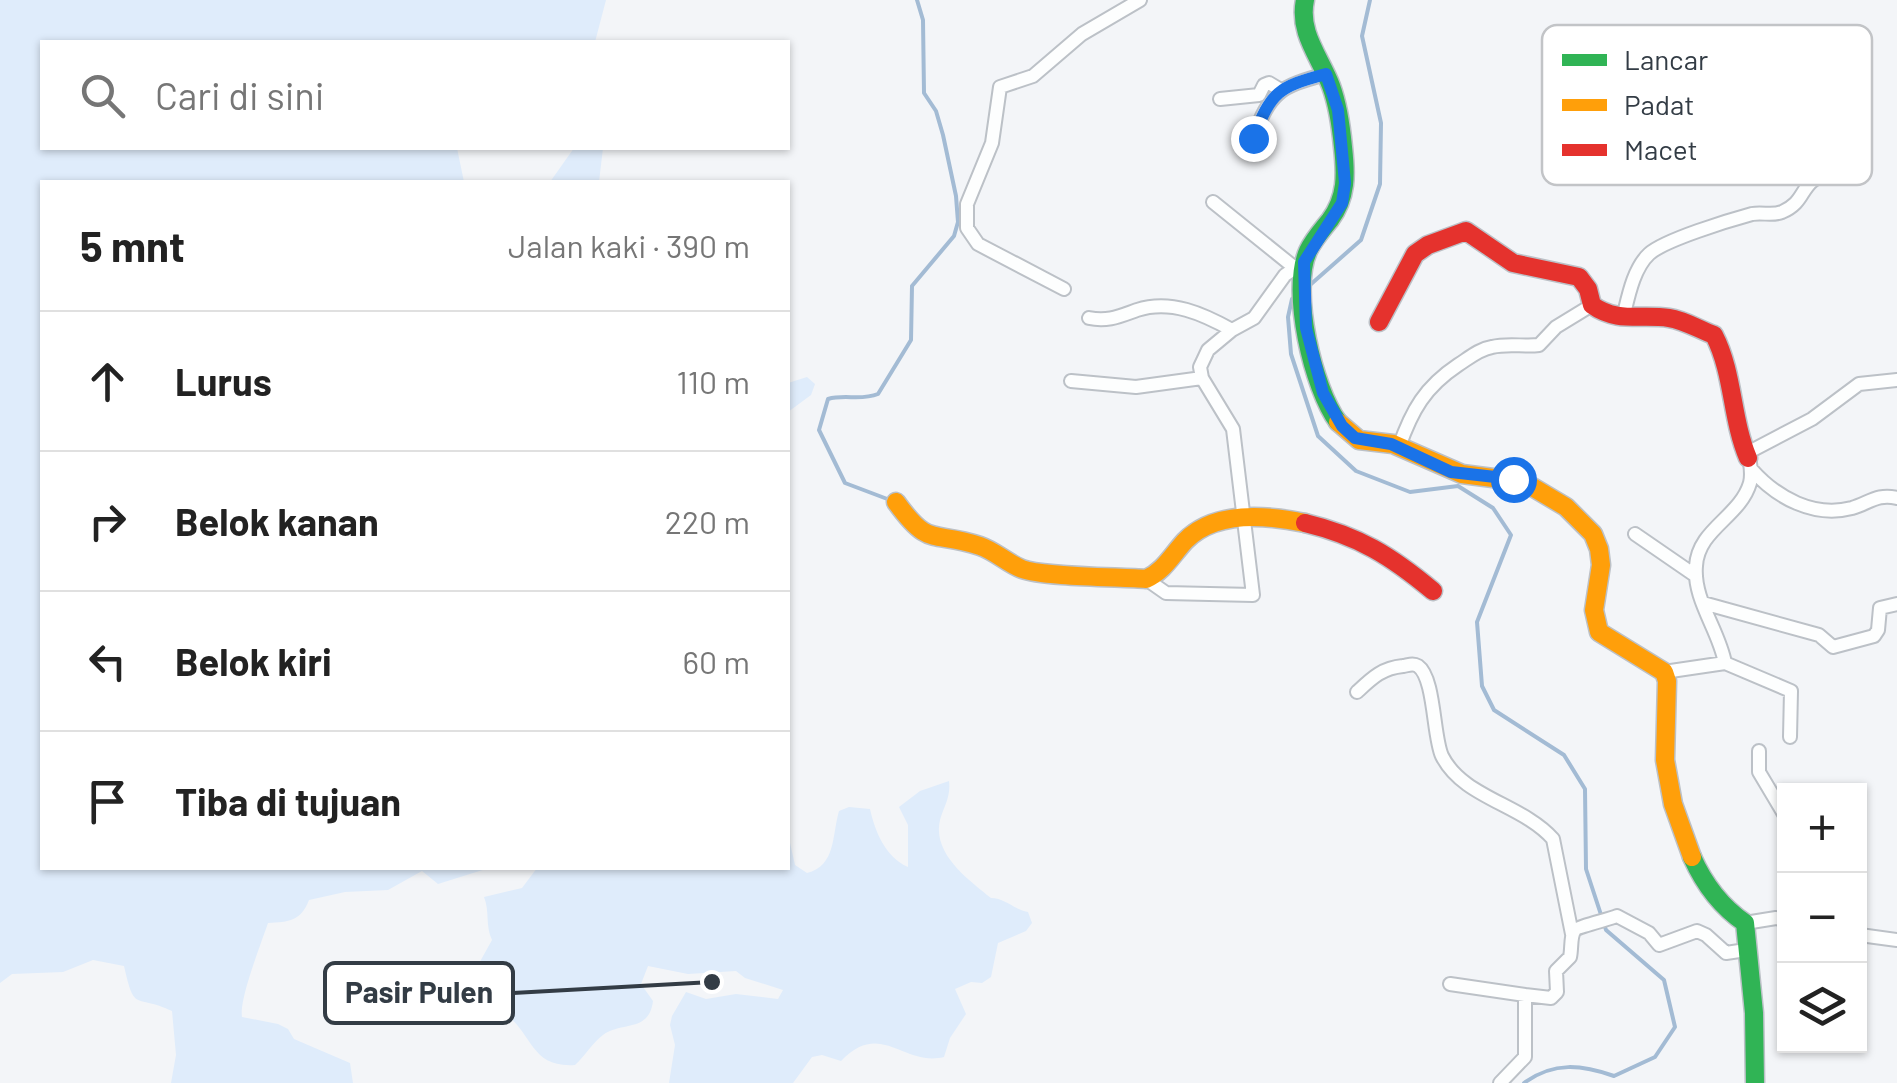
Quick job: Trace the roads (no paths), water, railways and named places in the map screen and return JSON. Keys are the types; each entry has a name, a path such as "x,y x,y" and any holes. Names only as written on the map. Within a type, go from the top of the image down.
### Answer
{"street":[{"path":"1064,289 978,244 967,228 967,204 992,143 1000,87 1032,76 1082,34 1140,0"},
{"path":"1146,579 1166,594 1253,595 1233,430 1202,378 1202,358 1232,330 1254,318 1285,275 1301,266 1336,214 1344,194 1338,110 1305,29 1302,13 1306,0"},
{"path":"1253,138 1266,105 1279,90 1326,74"},
{"path":"1220,99 1259,95 1269,83 1279,90"},
{"path":"1622,318 1631,286 1649,254 1666,244 1748,215 1779,214 1796,203 1810,185"},
{"path":"1214,202 1301,266 1311,353 1333,413 1355,438 1399,447 1451,472 1527,483 1580,519 1595,536 1600,555 1600,586 1593,614 1596,626 1605,636 1664,672 1725,663 1791,691 1790,737"},
{"path":"1379,322 1415,254 1466,231 1512,263 1574,275 1588,288 1592,305 1602,312 1622,318 1670,318 1714,335 1732,380 1736,431 1750,464 1776,493 1810,508 1837,510 1884,495 1897,498"},
{"path":"1399,447 1410,417 1436,380 1484,349 1510,344 1540,345 1556,326 1592,305"},
{"path":"1089,318 1120,318 1149,308 1182,308 1232,330"},
{"path":"1071,381 1136,388 1202,378"},
{"path":"1725,663 1696,576 1700,545 1739,506 1754,447 1812,420 1859,384 1897,380"},
{"path":"896,502 925,536 986,548 1020,569 1146,579 1154,577 1174,551 1198,530 1244,516 1307,523 1391,556 1433,591"},
{"path":"1635,534 1696,576"},
{"path":"1704,603 1819,635 1833,647 1874,636 1880,608 1897,604"},
{"path":"1357,692 1387,668 1414,664 1420,668 1427,684 1439,747 1456,776 1469,787 1498,799 1553,839 1572,934 1570,957 1556,971 1554,995 1450,984"},
{"path":"1664,672 1670,690 1663,744 1688,845 1712,894 1744,923 1754,1013 1755,1083"},
{"path":"1759,751 1759,772 1777,802"},
{"path":"1572,934 1580,926 1599,924 1614,916 1648,934 1659,945 1697,931 1726,954 1746,950"},
{"path":"1744,923 1777,917"},
{"path":"1867,936 1897,940"},
{"path":"1500,1083 1525,1059 1526,995"}],"waterway":[{"path":"890,500 845,483 819,430 828,399 878,394 911,340 912,286 954,236 958,222 943,135 936,111 924,93 923,20 917,0"},
{"path":"1310,285 1361,240 1380,184 1381,123 1362,36 1370,0"},
{"path":"1298,295 1292,299 1288,317 1291,354 1318,436 1356,471 1410,492 1458,486 1493,508 1511,535 1477,622 1482,686 1494,710 1564,755 1585,789 1586,869 1606,930 1664,980 1675,1027 1655,1057 1614,1076 1568,1067 1546,1071 1524,1083"}],"place":[{"name":"Pasir Pulen","path":"712,982"}]}
